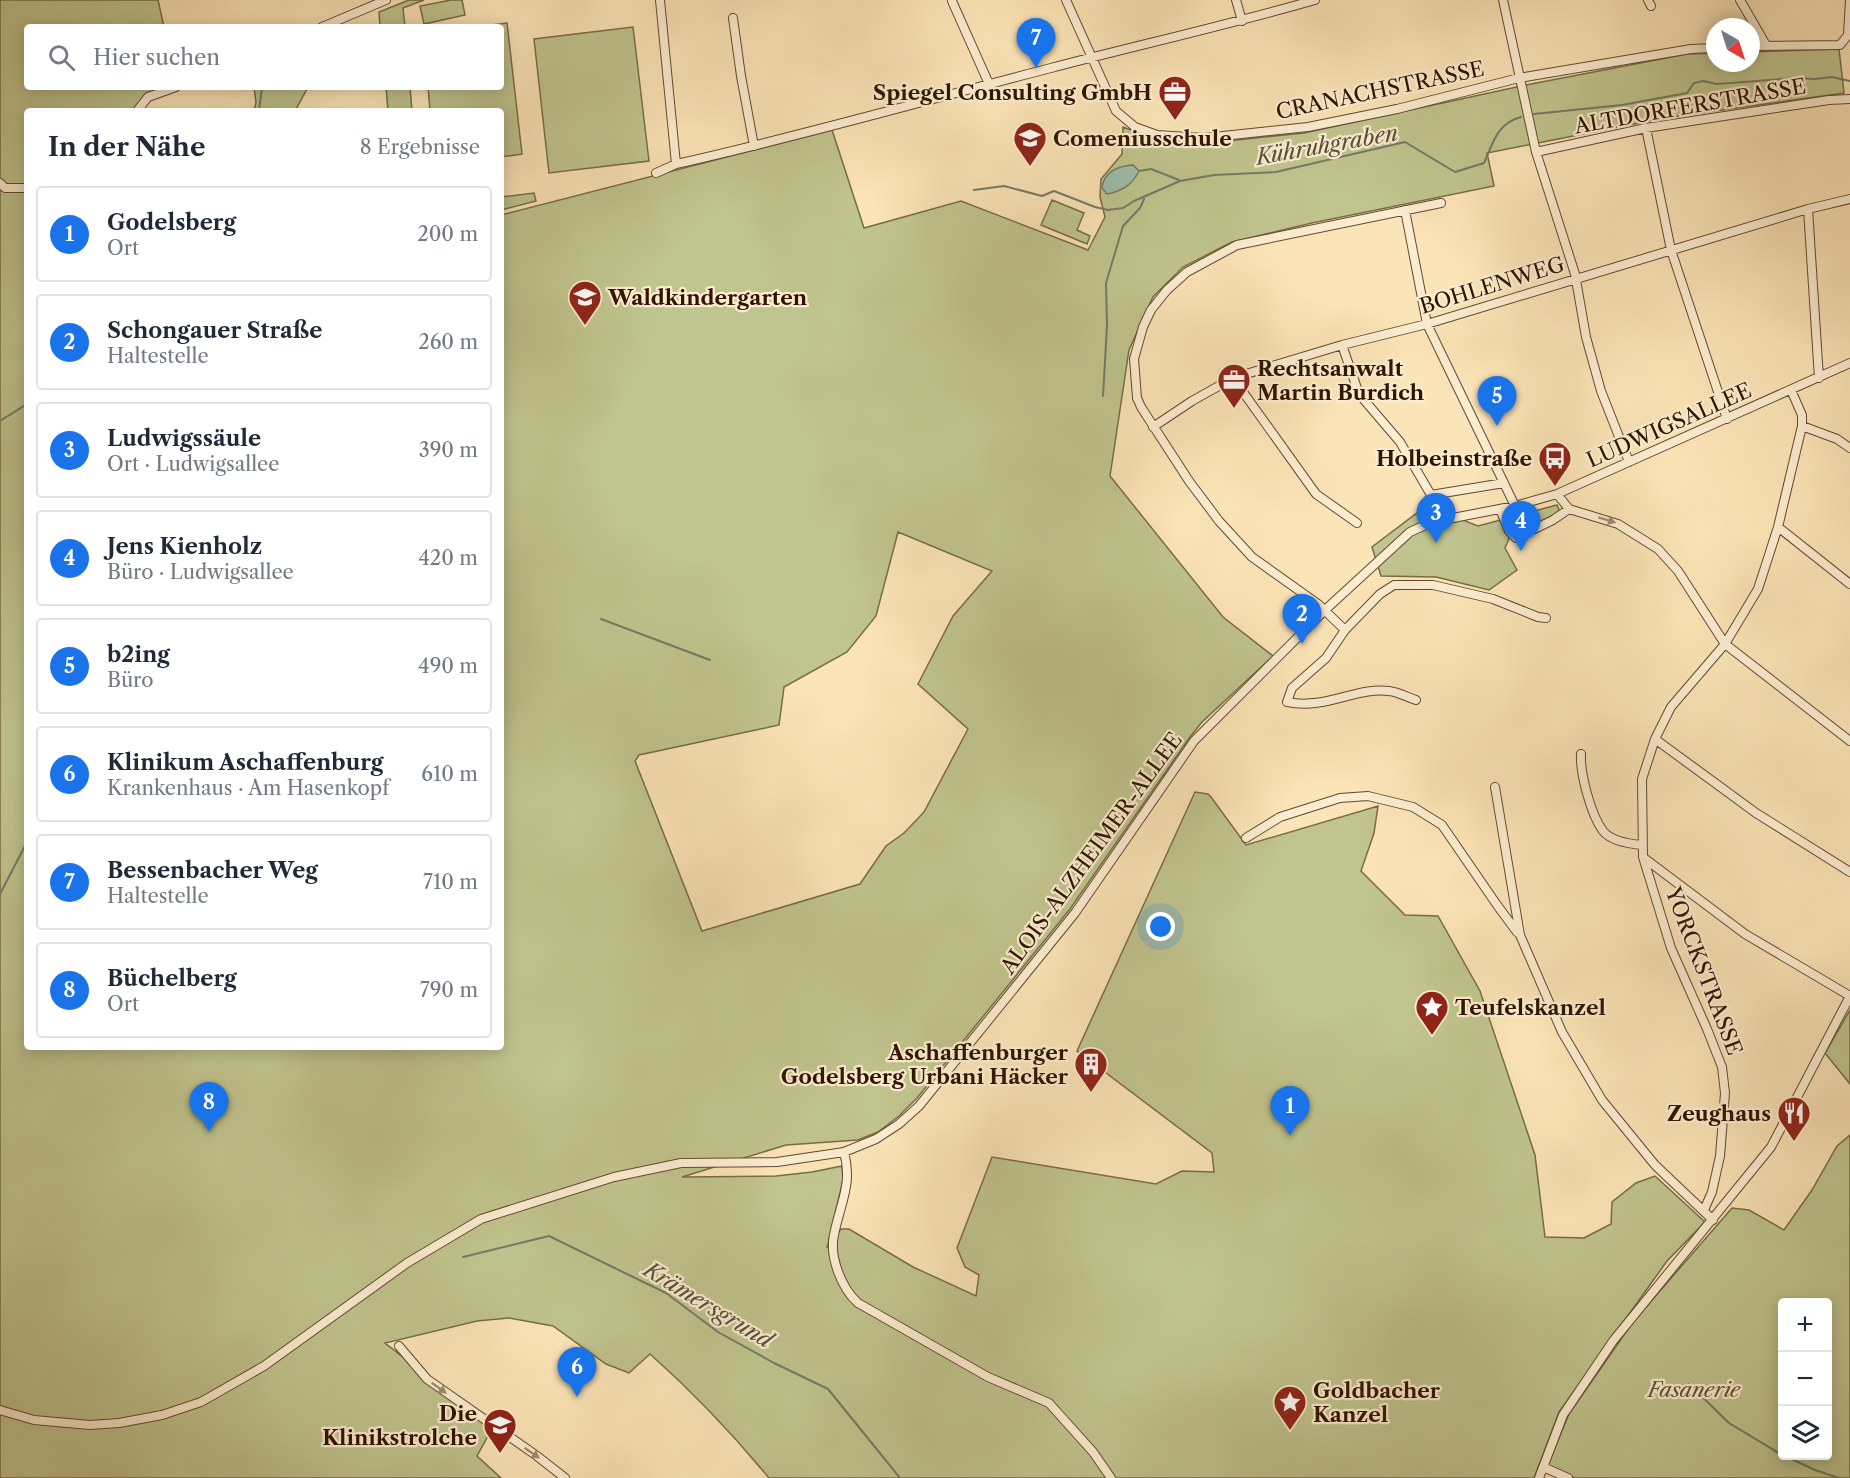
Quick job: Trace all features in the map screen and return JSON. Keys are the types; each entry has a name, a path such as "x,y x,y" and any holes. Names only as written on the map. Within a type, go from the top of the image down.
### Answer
{"street":[{"path":"329,24 386,0"},
{"path":"660,0 676,164"},
{"name":"CRANACHSTRASSE","path":"1066,0 1116,111 1135,127 1157,135 1204,138 1308,127 1397,109 1519,78 1706,48"},
{"path":"1236,0 1242,21"},
{"path":"656,173 676,164 829,128 1315,0"},
{"path":"1503,0 1536,152 1576,279 1586,337 1600,391 1629,462"},
{"path":"1740,0 1766,45"},
{"path":"1760,45 1840,45 1848,35 1850,0"},
{"path":"952,1 989,84"},
{"path":"734,18 741,76 754,146"},
{"path":"140,108 148,98 168,90"},
{"name":"ALTDORFERSTRASSE","path":"1536,152 1646,128 1829,100 1850,99"},
{"path":"1646,128 1671,250 1727,419"},
{"path":"0,183 5,188 24,188"},
{"name":"BOHLENWEG","path":"1154,427 1192,401 1233,378 1342,345 1427,324 1808,209 1850,199"},
{"path":"1345,630 1325,610 1252,557 1219,521 1189,481 1137,398 1134,359 1143,327 1151,310 1167,290 1187,272 1237,245 1441,203"},
{"path":"1808,209 1819,378"},
{"path":"1405,210 1427,324 1515,506"},
{"path":"1342,345 1359,394 1400,442 1431,495 1504,483"},
{"name":"LUDWIGSALLEE","path":"1325,610 1410,532 1432,522 1515,506 1557,494 1850,363"},
{"path":"1233,378 1316,494 1357,523"},
{"name":"YORCKSTRASSE","path":"1704,1210 1712,1192 1720,1156 1725,1093 1722,1067 1671,948 1643,857 1642,779 1654,739 1671,707 1725,644 1758,589 1778,527 1802,426 1802,415 1791,390"},
{"path":"1802,426 1837,438 1850,448"},
{"path":"1557,494 1569,509 1618,524 1658,549 1678,570 1725,644 1850,741"},
{"path":"1500,509 1509,531 1516,538 1553,520 1569,509"},
{"path":"1778,527 1850,584"},
{"path":"1416,700 1389,691 1365,693 1318,704 1299,705 1287,702 1292,688 1326,658 1345,630 1380,594 1395,585 1433,585 1493,599 1546,618"},
{"name":"ALOIS-ALZHEIMER-ALLEE","path":"0,1410 34,1420 90,1425 119,1423 172,1412 201,1402 264,1366 407,1263 481,1219 614,1177 681,1163 777,1162 844,1152 876,1139 899,1124 919,1106 1075,913 1194,741 1325,610"},
{"path":"1654,739 1756,813 1850,872"},
{"path":"1581,754 1588,798 1604,832 1625,843 1642,845"},
{"path":"1495,787 1520,935 1562,1032 1602,1101 1655,1165 1713,1220"},
{"path":"1246,838 1280,817 1340,798 1368,796 1413,807 1442,825 1520,935"},
{"path":"1539,1478 1563,1415 1607,1350 1655,1287 1713,1220 1771,1147 1850,996 1745,934 1643,857"},
{"path":"844,1152 848,1182 833,1245 842,1284 848,1294 858,1303 988,1377 1049,1403 1093,1452 1111,1478"},
{"path":"399,1346 427,1379 537,1456 564,1478"},
{"path":"1543,1467 1568,1478"}],"green space":[{"path":"0,0 158,0 163,24 24,24 24,90 165,90 148,97 139,108 24,108 24,1050 504,1050 504,214 832,130 864,228 961,201 1088,250 1105,217 1100,197 1101,179 1122,154 1123,127 1167,143 1199,144 1304,133 1526,85 1687,54 1706,53 1706,72 1760,72 1760,52 1839,49 1844,93 1664,118 1487,153 1494,186 1312,223 1232,242 1183,267 1153,297 1129,350 1110,476 1223,617 1273,656 1202,722 1070,909 917,1098 899,1116 878,1132 858,1140 786,1145 682,1177 776,1176 842,1166 843,1180 827,1248 841,1229 849,1229 913,1267 976,1296 979,1275 965,1267 957,1248 992,1157 1156,1184 1182,1171 1214,1172 1212,1153 1077,1051 1195,792 1208,794 1211,797 1246,845 1378,806 1374,833 1361,871 1405,915 1438,916 1480,991 1535,1155 1545,1237 1584,1238 1611,1224 1612,1202 1636,1183 1655,1176 1705,1222 1667,1261 1559,1412 1534,1478 769,1478 712,1413 650,1354 629,1373 606,1364 553,1326 509,1318 477,1321 385,1343 493,1427 477,1456 501,1478 0,1478","holes":["898,532 992,571 953,616 918,684 968,729 924,812 904,833 886,846 860,884 702,931 635,761 639,755 779,725 784,687 847,652 876,616"]},
{"path":"409,0 424,0 403,8 405,24 380,24 379,12"},
{"path":"462,0 465,15 424,24 420,6"},
{"path":"507,23 522,154 504,157 504,108 430,108 428,90 504,90 504,24 499,24"},
{"path":"633,27 649,161 549,173 534,39"},
{"path":"254,90 306,90 297,108 255,108"},
{"path":"386,90 410,90 412,108 388,108"},
{"path":"534,193 536,201 504,209 504,197"},
{"path":"1052,200 1084,213 1077,230 1090,236 1087,244 1041,225"},
{"path":"1557,505 1560,512 1510,536 1505,548 1517,570 1489,590 1436,577 1381,576 1372,547 1426,506 1478,526"},
{"path":"1850,1010 1850,1084 1825,1053"},
{"name":"Fasanerie","path":"1850,1135 1850,1478 1575,1478 1548,1465 1569,1414 1633,1322 1732,1208 1749,1210 1784,1230 1812,1190 1837,1146"}],"shaded area":[{"path":"1133,165 1139,171 1130,184 1107,194 1102,188 1109,174 1117,168"}],"waterway":[{"name":"Kühruhgraben","path":"1534,114 1622,105 1687,93 1694,83 1703,81 1717,84 1832,77 1850,81"},
{"name":"Kühruhgraben","path":"259,108 262,90"},
{"name":"Kühruhgraben","path":"974,190 1004,186 1042,196 1054,191 1108,210 1123,208 1180,181 1214,175 1276,172 1405,142 1455,172 1484,163 1501,129 1521,117"},
{"path":"1139,171 1151,169 1179,180"},
{"path":"1103,396 1107,326 1106,283 1123,226 1140,208 1144,199"},
{"path":"0,421 24,406"},
{"path":"601,619 710,660"},
{"path":"0,894 24,848"},
{"name":"Krämersgrund","path":"463,1257 549,1236 666,1293 718,1332 828,1389 900,1478"},
{"path":"1689,1384 1729,1423 1778,1453"},
{"path":"1794,1460 1839,1478"}],"place":[{"name":"Bessenbacher Weg","path":"1036,68"},
{"name":"Spiegel Consulting GmbH","path":"1175,121"},
{"name":"Comeniusschule","path":"1030,167"},
{"name":"Waldkindergarten","path":"585,326"},
{"name":"Rechtsanwalt Martin Burdich","path":"1234,409"},
{"name":"b2ing","path":"1497,426"},
{"name":"Holbeinstraße","path":"1555,487"},
{"name":"Ludwigssäule","path":"1436,543"},
{"name":"Jens Kienholz","path":"1521,551"},
{"name":"Schongauer Straße","path":"1302,644"},
{"name":"Teufelskanzel","path":"1432,1036"},
{"name":"Aschaffenburger Godelsberg Urbani Häcker","path":"1091,1093"},
{"name":"Büchelberg","path":"209,1132"},
{"name":"Godelsberg","path":"1290,1136"},
{"name":"Zeughaus","path":"1794,1142"},
{"name":"Klinikum Aschaffenburg","path":"577,1397"},
{"name":"Goldbacher Kanzel","path":"1290,1431"},
{"name":"Die Klinikstrolche","path":"500,1454"}]}
